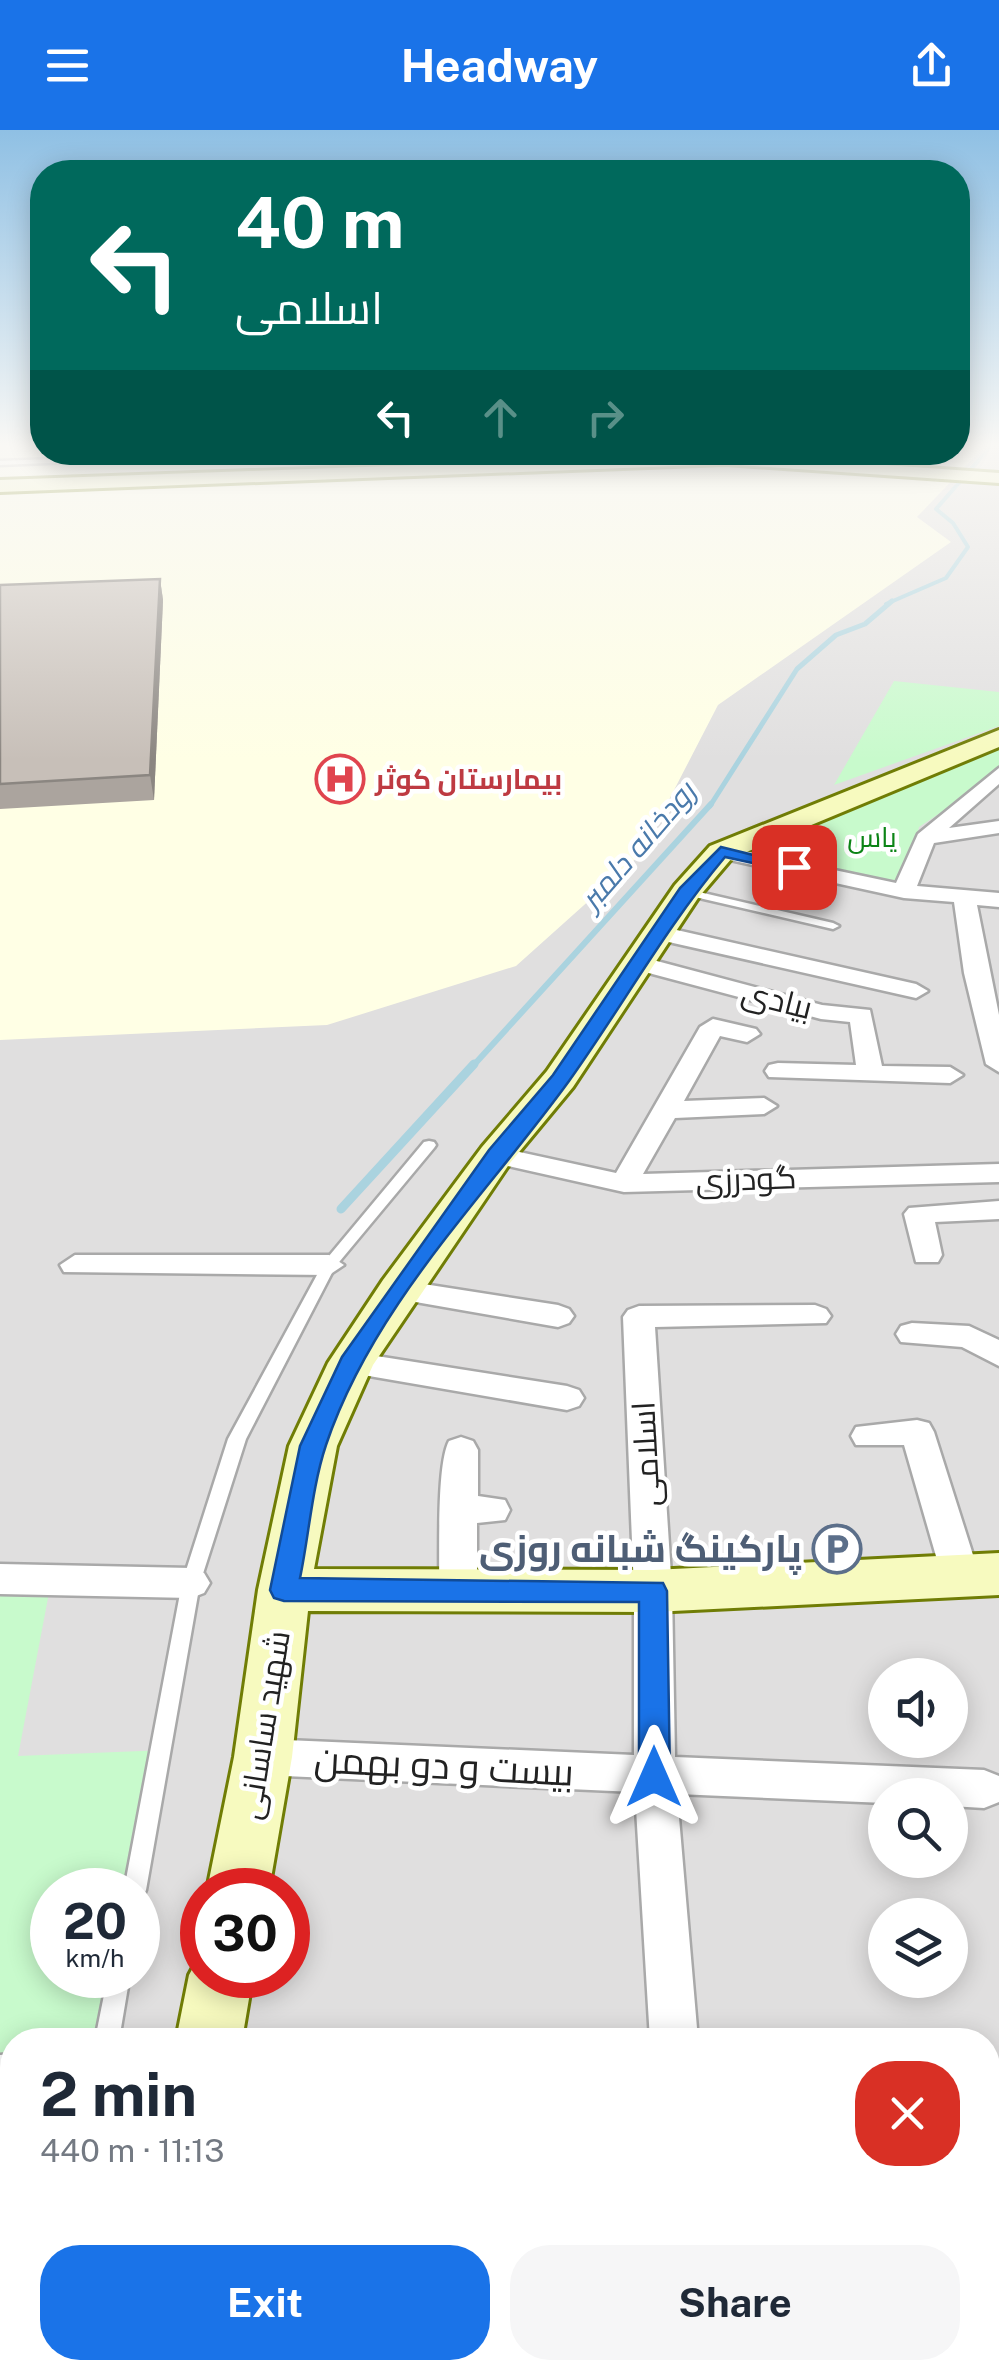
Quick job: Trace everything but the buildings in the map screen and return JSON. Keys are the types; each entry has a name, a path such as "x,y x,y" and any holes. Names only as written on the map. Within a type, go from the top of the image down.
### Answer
{"main road":[{"name":"شهید ساسانی","path":"242,1868 263,1756 284,1590 313,1446 350,1363 398,1290 496,1155 560,1079 686,892 721,852 998,766"},
{"path":"284,1590 653,1591 980,1575"},
{"path":"211,2028 217,1998"}],"street":[{"path":"904,890 925,838 998,766"},
{"path":"925,838 999,827"},
{"path":"721,852 904,890 999,900"},
{"path":"778,1071 999,1067 976,973 965,899"},
{"path":"649,948 916,990"},
{"name":"بیادی","path":"649,948 821,1012 861,1015 870,1072"},
{"path":"624,1182 713,1027 747,1034"},
{"path":"666,1110 764,1106"},
{"name":"گودرزی","path":"496,1155 624,1182 873,1165 992,1173"},
{"path":"992,1173 999,1202"},
{"path":"927,1255 920,1214 999,1210"},
{"path":"75,1264 329,1265"},
{"path":"398,1290 558,1316"},
{"name":"اسلامی","path":"673,2028 654,1777 653,1591 639,1317 816,1316"},
{"path":"912,1334 969,1338 999,1355"},
{"path":"350,1363 567,1398"},
{"path":"868,1436 917,1432 980,1575"},
{"path":"458,1591 475,1510 471,1458"},
{"path":"0,1579 191,1584"},
{"name":"بیست و دو بهمن","path":"263,1756 654,1777 984,1789"}],"lane":[{"path":"686,892 833,926"},
{"path":"139,1868 191,1584 237,1439 329,1265 429,1145"},
{"path":"109,2028 115,1998"}],"shaded area":[{"path":"0,550 999,550 999,2028 0,2028"},
{"name":"بیمارستان کوثر","path":"0,550 940,550 718,705 641,854 516,966 327,1025 0,1040"}],"green space":[{"path":"894,681 999,692 999,726 834,785"},
{"name":"یاس","path":"999,745 999,774 919,827 904,891 721,852"},
{"path":"52,1577 18,1756 166,1750 144,1868 30,1868 30,1998 118,1998 112,2028 0,2028 0,1579"}],"waterway":[{"name":"رودخانه دلمبر","path":"891,602 946,578 966,550"},
{"name":"رودخانه دلمبر","path":"710,806 797,669 836,635 865,624 891,602"},
{"name":"رودخانه دلمبر","path":"886,604 891,602"},
{"name":"رودخانه دلمبر","path":"472,1067 711,804"},
{"name":"رودخانه دلمبر","path":"341,1209 474,1064"}],"place":[{"name":"بیمارستان کوثر","path":"340,779"},
{"name":"پارکینگ شبانه روزی","path":"837,1549"}],"route":[{"path":"654,1777 653,1591 284,1590 313,1446 350,1363 398,1290 496,1155 560,1079 686,892 721,852 794,867"}]}
